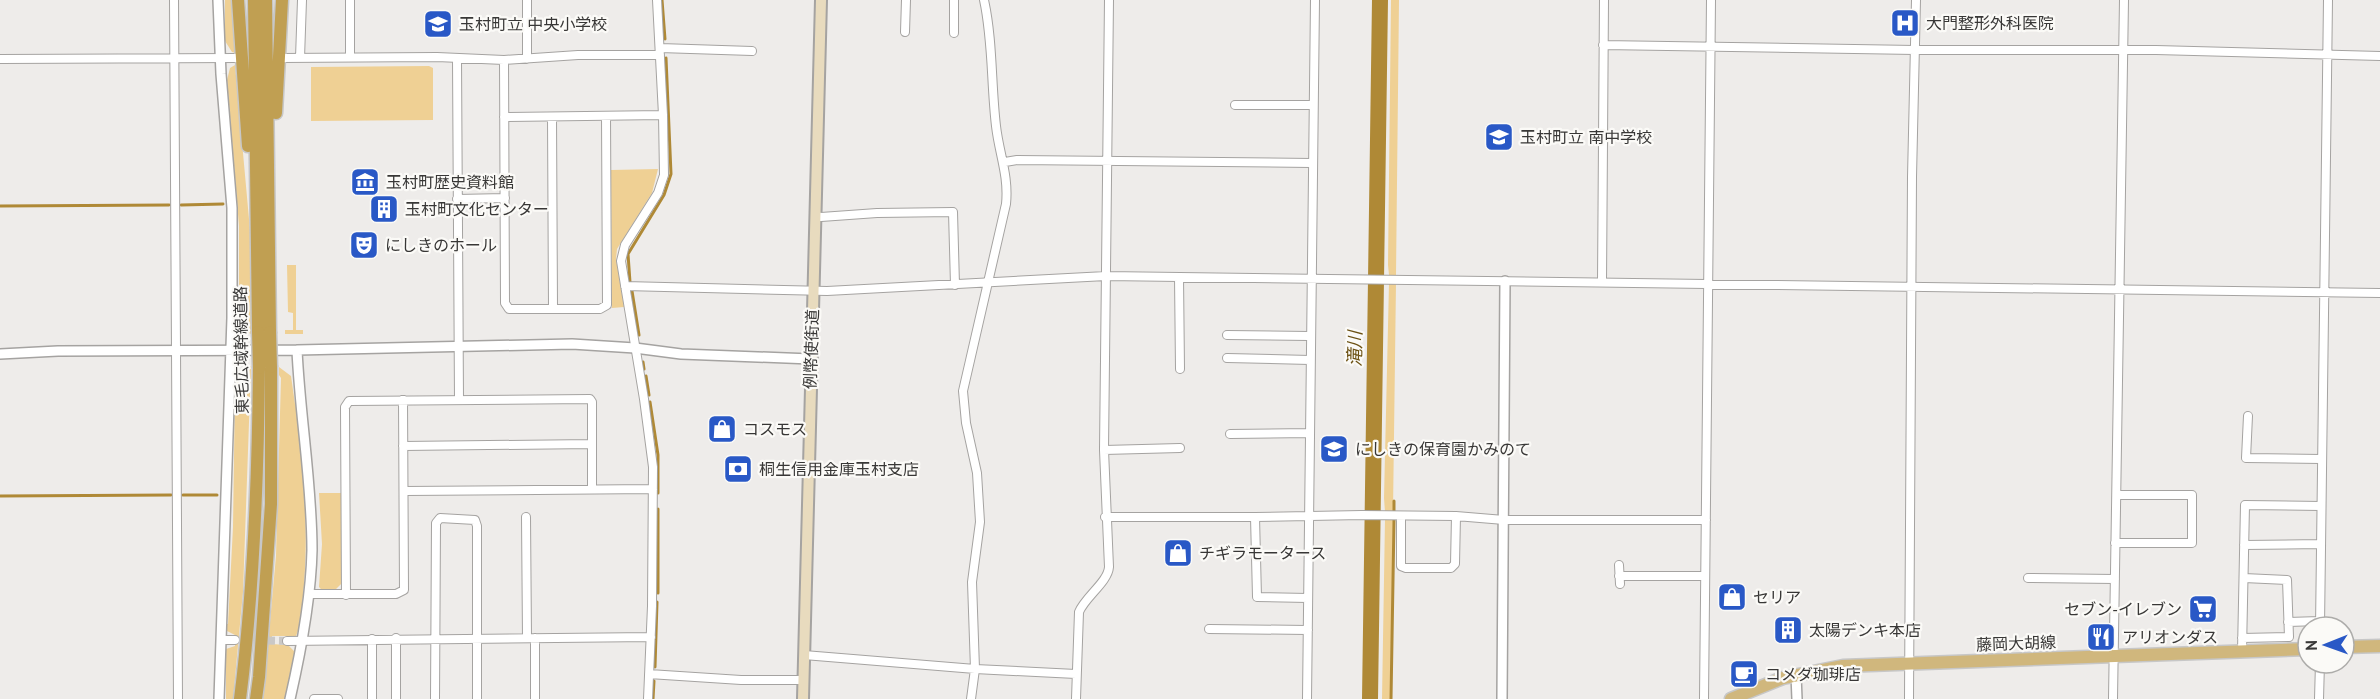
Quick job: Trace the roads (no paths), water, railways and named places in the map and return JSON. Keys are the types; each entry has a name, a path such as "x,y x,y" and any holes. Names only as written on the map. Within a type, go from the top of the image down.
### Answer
{"highway":[{"path":"238,0 248,152 256,194"},
{"name":"東毛広域幹線道路","path":"254,0 256,194 272,455 269,552 256,699"},
{"name":"東毛広域幹線道路","path":"264,332 269,195 266,0"},
{"path":"269,195 275,162 282,0"},
{"name":"東毛広域幹線道路","path":"240,699 250,601 265,367"}],"main road":[{"name":"例幣使街道","path":"803,699 820,0"},
{"path":"2356,647 2380,646"},
{"name":"藤岡大胡線","path":"1731,699 1796,675 1843,666 2296,649"}],"street":[{"path":"174,0 178,699"},
{"path":"218,0 232,208 232,318 219,699"},
{"path":"300,58 302,0"},
{"path":"350,0 350,57"},
{"path":"527,0 527,59"},
{"path":"648,699 653,489 650,438 621,261 623,249 658,193 664,175 657,0"},
{"path":"905,32 906,0"},
{"path":"954,0 954,33"},
{"path":"971,699 975,669 972,582 980,522 977,473 966,423 963,391 1008,188 1005,162 996,126 988,21 984,0"},
{"path":"1076,699 1079,612 1085,600 1108,572 1104,450 1109,0"},
{"path":"1306,699 1315,0"},
{"path":"1602,282 1604,0"},
{"path":"1704,699 1712,0"},
{"path":"1910,699 1916,0"},
{"path":"2113,699 2121,51 2124,0"},
{"path":"2320,615 2328,0"},
{"path":"1603,45 2380,56"},
{"path":"282,58 504,60 660,52 752,51"},
{"path":"0,59 237,58"},
{"path":"457,59 459,399"},
{"path":"504,60 506,305 512,309 600,309 607,304 606,116"},
{"path":"1235,105 1313,105"},
{"path":"504,117 663,115"},
{"path":"552,117 553,308"},
{"path":"1005,162 1017,160 1312,163"},
{"path":"457,199 505,198"},
{"path":"815,216 821,218 877,213 953,212 955,285"},
{"path":"625,286 813,291 987,284 1106,276 2380,293"},
{"path":"1179,278 1180,369"},
{"path":"1502,699 1505,281"},
{"path":"1227,335 1310,336"},
{"path":"0,354 58,351 297,350 572,344 681,354 811,359"},
{"path":"292,699 309,594 312,551 297,350"},
{"path":"1227,358 1310,360"},
{"path":"346,594 345,404 351,400 590,399 592,402 592,489"},
{"path":"309,594 403,593 403,400"},
{"path":"2248,416 2246,458 2321,459"},
{"path":"1230,434 1310,433"},
{"path":"403,446 592,444"},
{"path":"1104,450 1180,448"},
{"path":"404,491 653,489"},
{"path":"2115,543 2192,543 2192,495 2117,495"},
{"path":"2242,651 2245,504 2321,506"},
{"path":"1105,517 1256,518 1385,515 1456,516 1504,520 1706,520"},
{"path":"1401,516 1400,563 1406,568 1451,568 1454,566 1456,516"},
{"path":"526,517 535,699"},
{"path":"435,699 436,523 440,518 473,518 476,523 477,699"},
{"path":"1256,518 1257,597 1308,598"},
{"path":"2244,545 2320,544"},
{"path":"1619,565 1619,580 1705,576"},
{"path":"2028,578 2115,579"},
{"path":"2242,638 2289,637 2287,580 2244,578"},
{"path":"2288,622 2296,622"},
{"path":"1209,629 1308,630"},
{"path":"287,641 396,638 651,637"},
{"path":"396,638 396,699"},
{"path":"372,639 372,699"},
{"path":"221,640 235,640"},
{"path":"804,656 1076,674"},
{"path":"649,674 732,680 803,680"},
{"path":"1796,675 1797,699"},
{"path":"2319,675 2319,699"},
{"path":"314,699 338,699"}],"waterway":[{"path":"662,0 665,39"},
{"name":"滝川","path":"1370,699 1380,0"},
{"path":"630,282 628,254 664,195 671,174 666,58"},
{"path":"181,205 223,204"},
{"path":"0,206 169,205"},
{"path":"632,291 639,335"},
{"path":"643,362 644,369"},
{"path":"646,376 649,395"},
{"path":"650,402 658,455 658,493"},
{"path":"0,496 171,495"},
{"path":"183,495 217,495"},
{"path":"1394,501 1394,511"},
{"path":"658,509 658,593"},
{"path":"1391,699 1394,520"},
{"path":"655,667 657,602"},
{"path":"653,699 654,681"}],"tunnel":[{"path":"243,640 287,641"}],"place":[{"name":"大門整形外科医院","path":"1905,23"},
{"name":"玉村町立 中央小学校","path":"438,24"},
{"name":"玉村町立 南中学校","path":"1499,137"},
{"name":"玉村町歴史資料館","path":"365,182"},
{"name":"玉村町文化センター","path":"384,209"},
{"name":"にしきのホール","path":"364,245"},
{"name":"コスモス","path":"722,429"},
{"name":"にしきの保育園かみのて","path":"1334,449"},
{"name":"桐生信用金庫玉村支店","path":"738,469"},
{"name":"チギラモータース","path":"1178,553"},
{"name":"セリア","path":"1732,597"},
{"name":"セブン-イレブン","path":"2203,609"},
{"name":"太陽デンキ本店","path":"1788,630"},
{"name":"アリオンダス","path":"2101,637"},
{"name":"コメダ珈琲店","path":"1744,674"}]}
